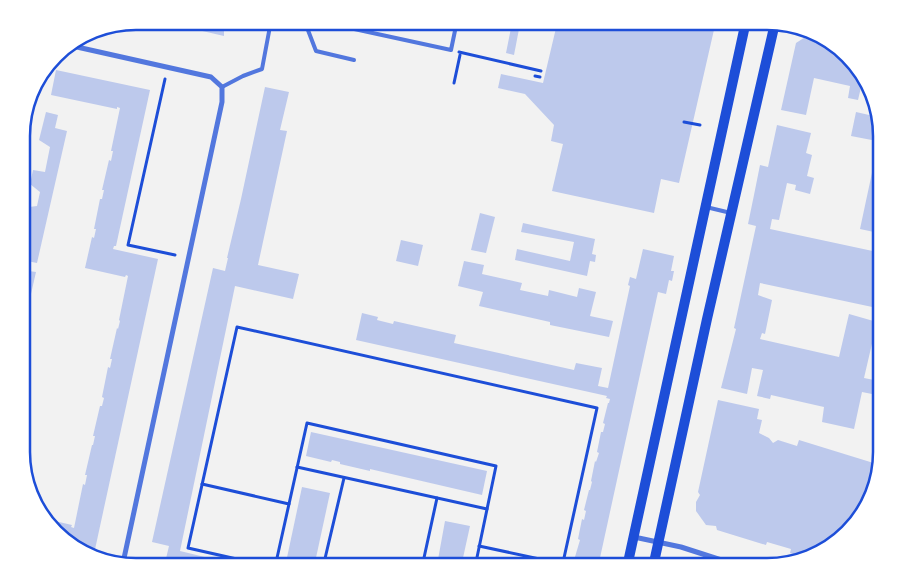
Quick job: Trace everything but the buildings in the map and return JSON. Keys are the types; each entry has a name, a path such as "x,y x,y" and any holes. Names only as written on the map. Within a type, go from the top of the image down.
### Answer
{"main road":[{"path":"629,558 744,30"},
{"path":"655,558 773,30"}],"street":[{"path":"78,47 211,77 222,87 222,102 124,557"},
{"path":"634,537 681,547 716,558"}],"lane":[{"path":"222,87 262,69 269,30"},
{"path":"308,30 316,51 354,60"},
{"path":"359,30 451,50 455,30"},
{"path":"705,207 731,213"}],"path":[{"path":"451,50 541,71"},
{"path":"454,82 460,52"},
{"path":"535,76 540,77"},
{"path":"164,80 128,245 175,255"},
{"path":"684,122 700,125"},
{"path":"233,558 188,548 237,327 597,408 565,558"},
{"path":"275,558 307,423 496,466 477,558"},
{"path":"297,468 487,510"},
{"path":"325,558 344,478"},
{"path":"202,484 289,504"},
{"path":"424,558 437,498"},
{"path":"479,546 532,558"}]}
